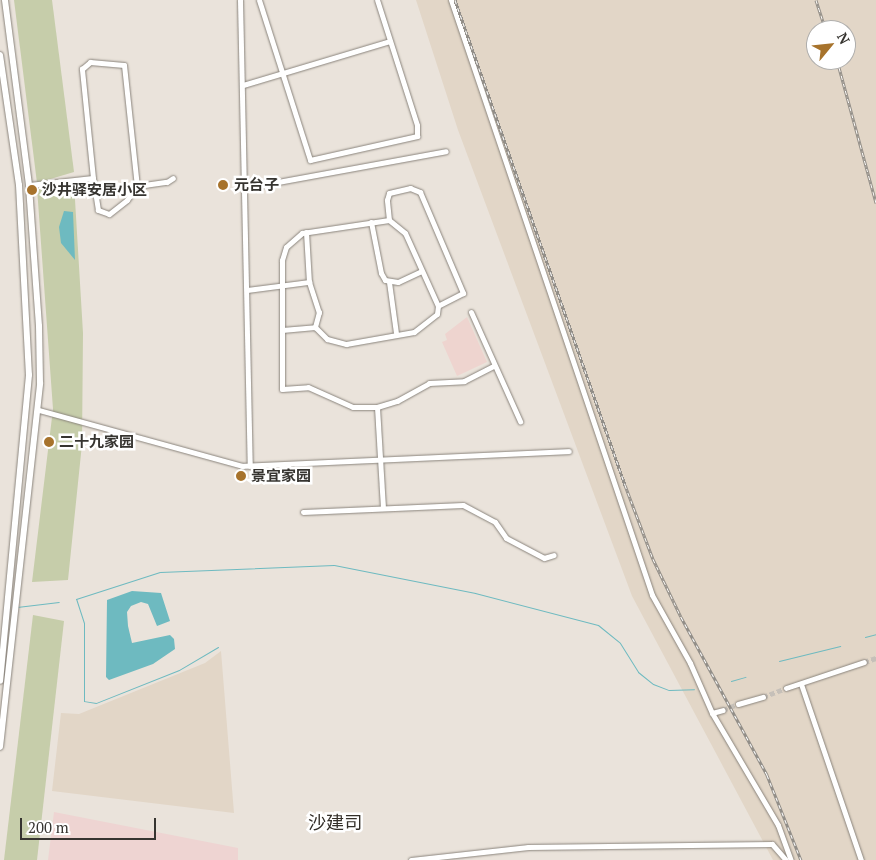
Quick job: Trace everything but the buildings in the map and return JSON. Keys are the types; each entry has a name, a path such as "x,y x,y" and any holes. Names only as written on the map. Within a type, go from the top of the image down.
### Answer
{"main road":[{"path":"0,682 11,617 38,410 39,326 29,185 5,0"},
{"path":"0,55 19,185 29,330 28,405 13,602"},
{"path":"0,746 11,617"}],"street":[{"path":"240,0 250,466"},
{"path":"259,0 281,74 310,160 412,140 417,136 416,125 377,0"},
{"path":"451,0 652,595 690,662 712,713 778,825 791,860"},
{"path":"243,86 390,41"},
{"path":"90,62 124,64 137,186 127,200 109,214 98,210 93,178 82,69 90,62"},
{"path":"245,188 446,151"},
{"path":"29,185 93,178"},
{"path":"137,186 159,184 173,178"},
{"path":"389,220 387,200 390,193 410,188 420,192 463,293 438,306"},
{"path":"315,327 327,339 346,344 396,333 414,332 437,314 438,306 402,227 389,220 306,232 286,247 282,285 282,389 308,387 353,407 377,407 397,401 429,383 464,381 494,366"},
{"path":"371,222 381,273 389,282 396,333"},
{"path":"306,232 309,282 318,305 315,327"},
{"path":"389,282 422,271"},
{"path":"247,290 309,282"},
{"path":"470,312 520,421"},
{"path":"282,330 315,327"},
{"path":"377,407 383,508"},
{"path":"38,410 250,466 569,450"},
{"path":"303,512 463,506 495,522 506,538 544,558 554,555"},
{"path":"786,688 864,662"},
{"path":"800,684 861,860"},
{"path":"738,704 763,697"},
{"path":"712,713 723,710"},
{"path":"412,860 528,847 772,844 786,860"}],"shaded area":[{"path":"416,0 876,0 876,860 773,860 632,596 458,130"},
{"path":"467,317 487,362 457,376 442,342 447,340 445,334"},
{"path":"221,651 234,813 52,791 61,713 79,714 205,663"},
{"path":"54,812 238,848 238,860 48,860"}],"green space":[{"path":"14,0 52,0 74,172 37,183"},
{"path":"74,183 83,333 82,444 68,580 32,582 53,409 37,188"},
{"path":"33,615 64,621 37,860 4,860"}],"water":[{"path":"64,211 73,212 75,260 61,243 59,227"},
{"path":"132,591 161,593 170,621 157,626 148,604 141,602 131,606 127,612 132,643 170,635 174,639 175,649 153,664 109,680 106,677 107,600"}],"waterway":[{"path":"218,647 179,670 96,703 84,701 84,623 76,599 160,572 334,565 475,593 598,625 620,643 638,672 653,684 669,690 694,689"},
{"path":"17,607 59,602"},
{"path":"865,637 876,634"},
{"path":"779,661 840,646"},
{"path":"731,681 745,677"}],"tunnel":[{"path":"864,662 876,658"},
{"path":"763,697 786,688"},
{"path":"723,710 738,704"}],"railway":[{"path":"455,0 625,485 653,559 681,617 767,775 801,860"},
{"path":"816,0 823,20"},
{"path":"840,70 876,203"}],"place":[{"name":"元台子","path":"223,185"},
{"name":"沙井驿安居小区","path":"32,190"},
{"name":"二十九家园","path":"49,442"},
{"name":"景宜家园","path":"241,476"}],"district":[{"name":"沙建司","path":"335,822"}]}
